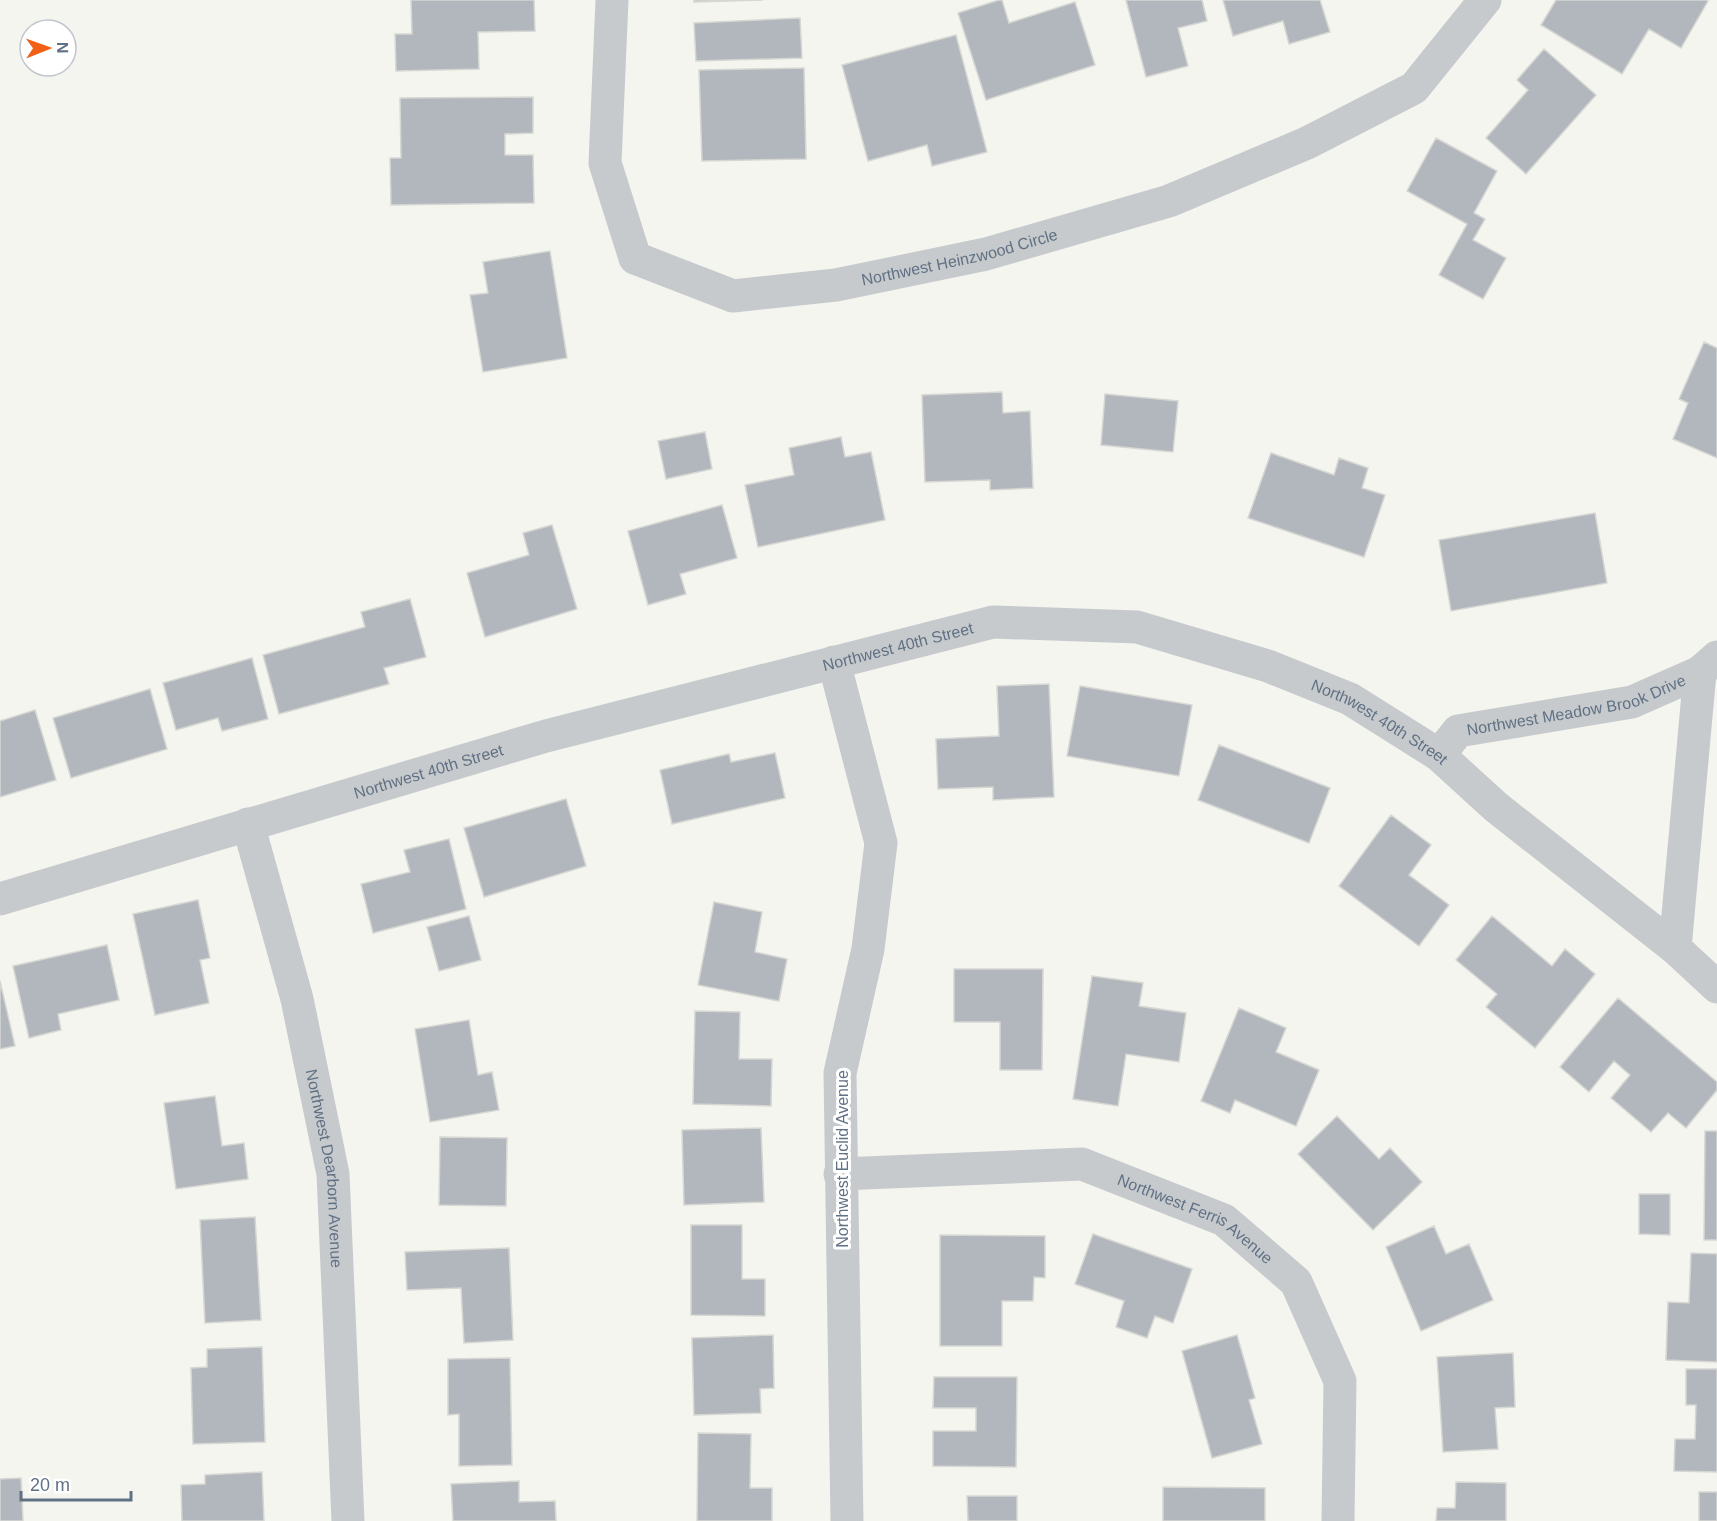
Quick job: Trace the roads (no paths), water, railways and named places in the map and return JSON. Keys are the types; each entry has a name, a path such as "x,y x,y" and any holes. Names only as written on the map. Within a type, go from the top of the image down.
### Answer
{"street":[{"name":"Northwest Heinzwood Circle","path":"612,0 605,163 635,258 733,296 836,285 986,254 1168,201 1307,143 1414,88 1485,0"},
{"name":"Northwest 40th Street","path":"0,899 546,736 993,622 1137,627 1268,666 1350,699 1439,755 1496,807 1674,948 1717,987"},
{"name":"Northwest Euclid Avenue","path":"834,662 881,843 868,949 840,1073 847,1521"},
{"name":"Northwest Meadow Brook Drive","path":"1439,755 1458,731 1632,702 1708,665"},
{"path":"1674,948 1708,665"},
{"name":"Northwest Dearborn Avenue","path":"248,824 297,999 333,1174 348,1521"},
{"name":"Northwest Ferris Avenue","path":"840,1174 1082,1164 1224,1220 1296,1282 1340,1381 1338,1521"}]}
